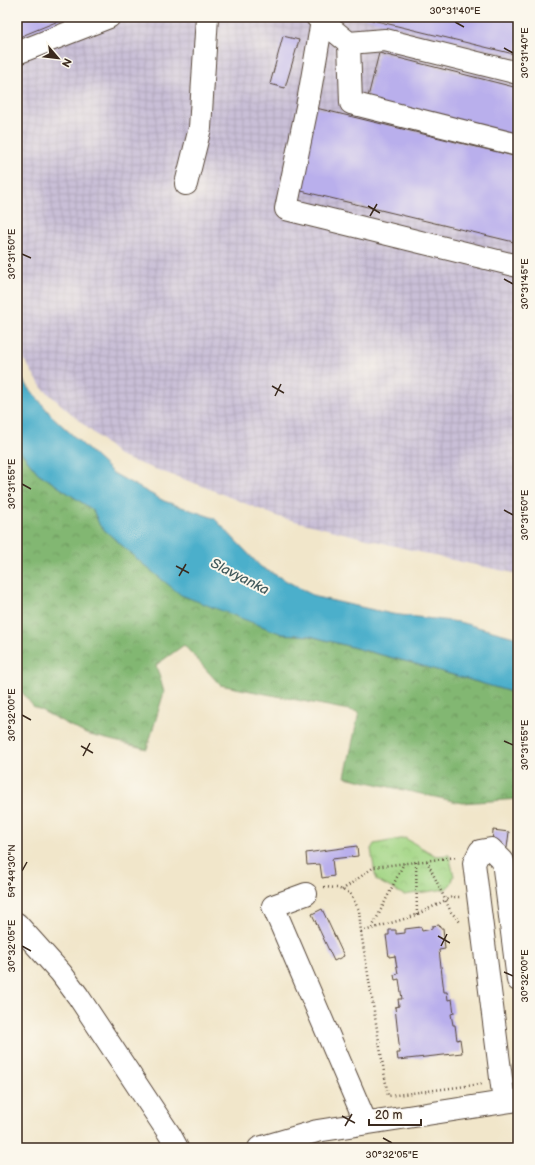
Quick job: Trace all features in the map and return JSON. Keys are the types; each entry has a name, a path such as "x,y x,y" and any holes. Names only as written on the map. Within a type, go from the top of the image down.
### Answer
{"street":[{"path":"17,53 109,17"},
{"path":"186,184 200,128 207,17"},
{"path":"320,19 349,43 385,40 518,73"},
{"path":"320,19 308,102 286,209 518,266"},
{"path":"349,43 351,103 518,145"},
{"path":"259,1148 317,1130 366,1123 508,1095 474,863 480,851 491,850 503,861 518,980"},
{"path":"306,894 273,906 366,1123"},
{"path":"17,924 61,973 78,996 170,1135 177,1148"}],"path":[{"path":"342,890 374,867 458,857"},
{"path":"427,861 451,912 466,927"},
{"path":"416,862 417,915"},
{"path":"372,929 404,863"},
{"path":"306,894 318,886 342,890 350,893 359,910 361,932 388,1096 508,1095"},
{"path":"361,932 417,915 452,897 464,898"}],"shaded area":[{"path":"17,17 518,17 518,574 443,558 279,517 197,484 121,457 42,388 17,348"}],"green space":[{"path":"17,447 38,473 93,510 100,526 144,565 282,634 310,636 416,664 518,694 518,799 462,803 345,777 359,712 220,685 184,645 156,665 164,692 147,749 86,734 33,706 17,686"},
{"path":"405,838 436,856 449,855 454,876 451,884 446,889 404,895 376,880 371,849 374,844"}],"water":[{"name":"Slavyanka","path":"17,373 51,415 113,473 164,501 214,518 261,567 316,597 392,614 459,622 518,638 518,694 416,664 310,636 282,634 181,595 100,526 93,510 38,473 17,447"}],"building":[{"path":"17,17 68,17 17,38"},
{"path":"518,17 518,55 364,18"},
{"path":"283,36 299,40 285,88 270,84"},
{"path":"379,53 518,88 518,138 367,101"},
{"path":"316,108 518,157 518,243 297,190"},
{"path":"493,830 509,832 507,848 492,846"},
{"path":"357,846 358,856 332,859 334,876 322,878 320,864 307,865 306,853"},
{"path":"322,909 344,956 334,961 312,914"},
{"path":"439,925 440,928 443,928 445,949 439,950 444,992 447,992 448,1000 452,999 454,1013 451,1014 453,1025 455,1025 457,1040 460,1039 462,1053 398,1060 397,1053 400,1053 395,1007 399,1006 398,999 402,999 399,979 395,980 394,975 398,974 395,956 389,957 386,935 389,935 389,930 396,930 396,934 405,933 405,929 421,927 422,931 432,929 432,926"}]}
